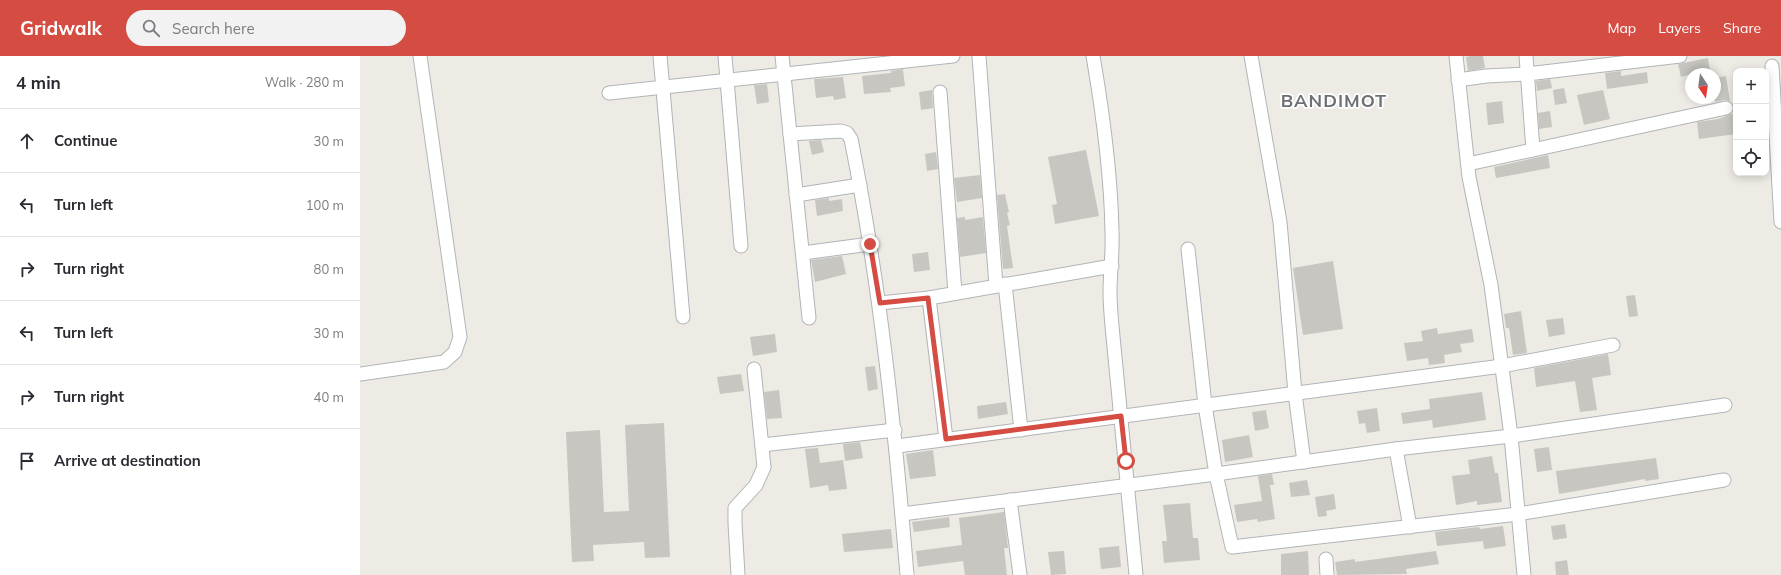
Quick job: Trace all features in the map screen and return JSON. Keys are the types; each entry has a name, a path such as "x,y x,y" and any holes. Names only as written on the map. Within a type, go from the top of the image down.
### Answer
{"street":[{"path":"360,374 444,362 455,352 460,337 420,56"},
{"path":"660,56 683,317"},
{"path":"725,56 741,246"},
{"path":"782,56 809,318"},
{"path":"609,93 784,74 840,62 953,56"},
{"path":"979,56 1000,285 1021,430"},
{"path":"1093,56 1108,159 1112,231 1110,292 1111,312 1136,575"},
{"path":"1251,56 1280,222 1295,393 1304,462"},
{"path":"1456,56 1468,164 1488,263 1502,366 1511,436 1524,575"},
{"path":"1526,56 1533,150"},
{"path":"1458,80 1486,76 1527,74 1680,56"},
{"path":"1772,66 1781,222"},
{"path":"940,92 955,293"},
{"path":"1468,164 1726,108"},
{"path":"790,134 841,131 847,133 851,139 880,303 897,446 907,575"},
{"path":"796,195 860,185"},
{"path":"802,253 870,244"},
{"path":"1188,249 1205,405 1216,474 1232,547 1518,514 1724,480"},
{"path":"880,303 928,298 1112,266"},
{"path":"928,298 946,439"},
{"path":"897,446 1502,366 1613,345"},
{"path":"738,575 734,523 735,508 756,485 764,467 754,369"},
{"path":"902,514 1216,474 1396,449 1511,436 1724,405"},
{"path":"762,445 895,430"},
{"path":"1396,449 1410,527"},
{"path":"1010,500 1020,575"},
{"path":"1326,559 1327,575"}],"building":[{"path":"1483,56 1485,68 1468,71 1466,57"},
{"path":"1708,58 1709,68 1685,68 1685,76 1681,77 1678,64"},
{"path":"903,69 905,86 890,88 891,92 864,94 862,76 891,73 891,71"},
{"path":"1621,71 1621,76 1647,72 1648,83 1607,89 1605,73"},
{"path":"1726,76 1730,101 1721,101 1721,77"},
{"path":"843,77 846,98 834,100 833,96 816,98 814,79"},
{"path":"1550,79 1552,88 1537,91 1536,81"},
{"path":"767,84 769,102 757,104 754,85"},
{"path":"1564,88 1567,103 1555,105 1553,90"},
{"path":"932,90 933,108 921,110 919,92"},
{"path":"1603,90 1610,119 1584,125 1577,95"},
{"path":"1502,101 1504,123 1488,125 1486,103"},
{"path":"1550,111 1552,127 1539,129 1538,113"},
{"path":"1733,114 1733,134 1699,139 1697,122 1718,119"},
{"path":"821,140 824,152 812,155 809,141"},
{"path":"1086,150 1099,216 1055,224 1052,205 1057,204 1048,157"},
{"path":"936,152 938,169 927,171 925,154"},
{"path":"1548,155 1550,168 1496,178 1494,167"},
{"path":"980,175 982,198 957,202 954,178"},
{"path":"1005,194 1009,212 1007,213 1010,225 1007,226 1013,268 1003,269 997,195"},
{"path":"829,198 829,201 842,199 843,211 817,216 815,200"},
{"path":"965,217 965,220 983,217 986,253 960,257 957,218"},
{"path":"928,252 930,270 914,272 912,254"},
{"path":"842,256 846,274 815,282 811,260"},
{"path":"1333,261 1343,329 1303,335 1293,268"},
{"path":"1635,295 1638,316 1629,317 1626,296"},
{"path":"1521,311 1527,353 1513,355 1509,328 1506,328 1504,314"},
{"path":"1563,318 1565,334 1549,337 1546,320"},
{"path":"1437,328 1438,334 1472,329 1474,342 1460,344 1462,352 1444,355 1445,363 1429,365 1428,358 1407,361 1404,343 1423,341 1421,331"},
{"path":"775,334 777,352 753,356 750,337"},
{"path":"1608,354 1611,375 1592,378 1597,410 1580,412 1575,381 1536,387 1534,368"},
{"path":"875,366 878,389 868,391 865,367"},
{"path":"741,374 744,391 720,394 717,377"},
{"path":"779,390 782,418 767,419 764,392"},
{"path":"1482,392 1486,420 1433,428 1432,420 1403,424 1401,413 1430,409 1429,399"},
{"path":"1006,402 1008,414 978,419 977,406"},
{"path":"1377,408 1380,431 1367,433 1365,423 1359,424 1357,411"},
{"path":"1266,410 1269,428 1255,431 1252,412"},
{"path":"664,423 670,557 645,558 644,542 593,545 594,561 572,562 566,432 600,430 604,512 629,511 625,425"},
{"path":"1249,435 1253,457 1225,462 1222,440"},
{"path":"860,442 863,458 845,461 843,444"},
{"path":"1549,447 1552,470 1537,472 1534,449"},
{"path":"818,448 820,463 843,460 847,489 829,491 828,485 810,488 805,449"},
{"path":"933,450 936,476 910,479 906,454"},
{"path":"1492,456 1495,473 1498,473 1502,502 1477,505 1477,501 1456,505 1452,476 1470,474 1468,460"},
{"path":"1656,458 1659,479 1645,481 1645,479 1559,494 1556,471"},
{"path":"1272,474 1274,485 1270,485 1275,519 1258,522 1257,519 1237,522 1234,505 1262,501 1258,476"},
{"path":"1307,480 1310,495 1291,497 1289,483"},
{"path":"1334,494 1336,509 1326,511 1327,516 1318,517 1315,497"},
{"path":"1190,503 1193,538 1198,538 1200,560 1164,563 1162,541 1167,541 1163,505"},
{"path":"1004,512 1008,548 1004,548 1007,575 965,575 963,561 918,567 916,551 962,545 959,518"},
{"path":"949,517 950,527 914,532 912,522"},
{"path":"1565,524 1567,538 1553,540 1551,526"},
{"path":"1503,526 1506,546 1484,549 1483,541 1437,546 1435,532"},
{"path":"891,529 893,548 844,552 842,534"},
{"path":"1119,546 1121,567 1101,569 1099,548"},
{"path":"1064,551 1066,574 1051,575 1048,552"},
{"path":"1308,551 1309,575 1281,575 1281,554"},
{"path":"1436,551 1439,564 1406,569 1407,574 1337,575 1335,562 1355,559 1355,562"},
{"path":"1567,560 1569,575 1556,575 1555,562"}],"district":[{"name":"BANDIMOT","path":"1334,101"}],"route":[{"path":"870,244 880,303 928,298 946,439 1121,416 1126,461"}]}
